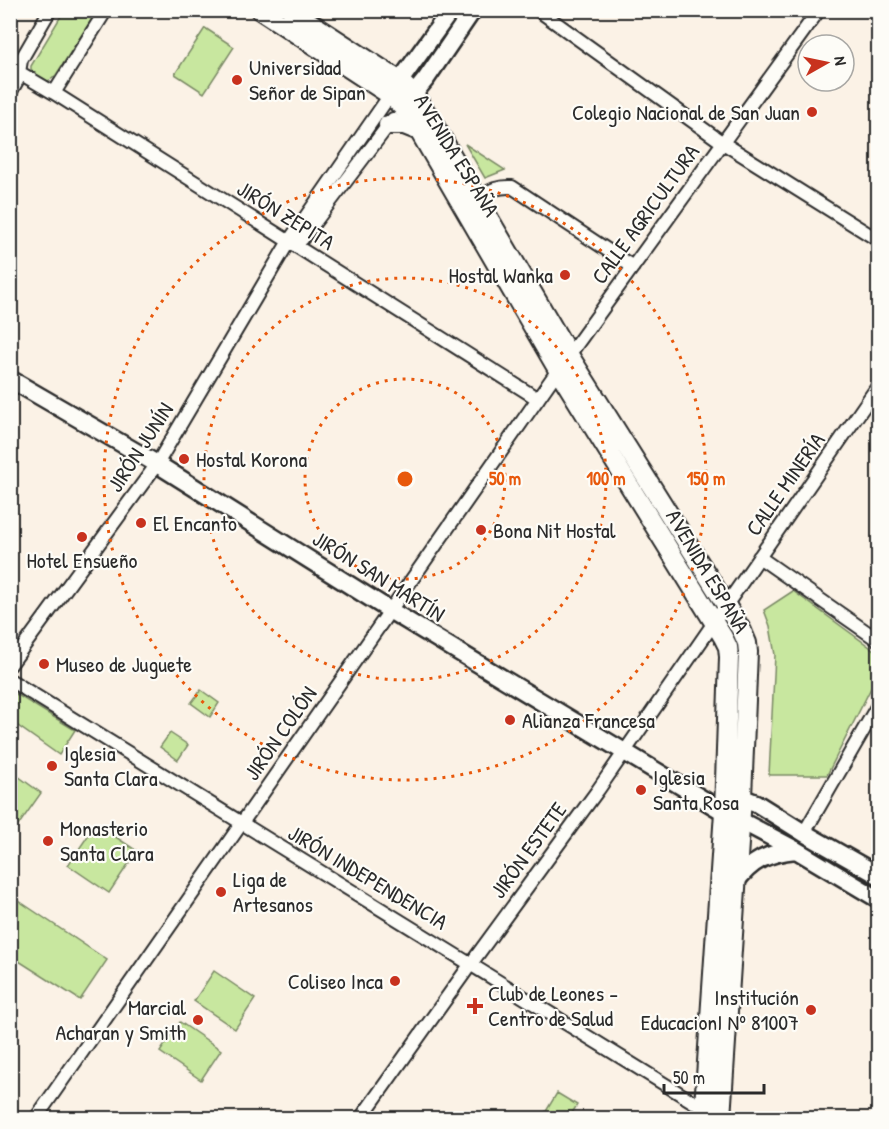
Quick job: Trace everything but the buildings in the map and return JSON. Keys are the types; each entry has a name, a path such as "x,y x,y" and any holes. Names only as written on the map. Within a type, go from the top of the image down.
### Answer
{"main road":[{"name":"AVENIDA ESPAÑA","path":"260,10 395,88"},
{"name":"AVENIDA ESPAÑA","path":"291,10 395,88 429,118 569,356 726,605 747,643 748,652 733,794 714,1117"},
{"name":"AVENIDA ESPAÑA","path":"409,101 418,131 558,370 728,647 733,794"},
{"path":"388,125 404,124 418,131"},
{"name":"AVENIDA ESPAÑA","path":"714,1117 735,883 732,816"}],"street":[{"path":"10,93 15,86 15,70 50,10"},
{"path":"54,93 106,10"},
{"path":"395,88 451,10"},
{"path":"409,101 473,10"},
{"path":"538,10 723,143 879,240"},
{"name":"CALLE AGRICULTURA","path":"569,356 819,10"},
{"name":"JIRÓN ZEPITA","path":"15,70 538,399"},
{"name":"JIRÓN JUNÍN","path":"10,665 157,464 289,241 395,88"},
{"name":"JIRÓN JUNÍN","path":"289,241 302,238 409,101"},
{"path":"477,199 501,186 512,187 633,267"},
{"name":"JIRÓN COLÓN","path":"36,1119 558,370"},
{"name":"JIRÓN SAN MARTÍN","path":"10,379 157,464 391,611 625,752 879,899"},
{"name":"CALLE MINERÍA","path":"726,605 879,386"},
{"path":"759,557 879,640"},
{"name":"JIRÓN ESTETE","path":"361,1119 470,964 625,752 726,605"},
{"name":"JIRÓN INDEPENDENCIA","path":"10,680 714,1117"},
{"path":"804,833 879,705"},
{"path":"733,794 756,803 879,875"},
{"path":"735,883 742,873 762,858 778,852 796,850"}],"green space":[{"path":"64,11 97,11 56,75 48,81 39,81 33,76 31,66"},
{"path":"205,28 234,47 204,93 175,74"},
{"path":"465,144 505,170 485,178"},
{"path":"793,591 878,653 878,674 827,775 769,775 775,655 770,626 764,610"},
{"path":"201,690 219,703 210,717 191,703"},
{"path":"11,691 75,730 59,755 11,721"},
{"path":"170,733 188,745 178,760 160,747"},
{"path":"11,771 41,793 15,830 11,827"},
{"path":"96,824 137,851 109,893 68,865"},
{"path":"10,895 107,960 80,1000 11,956"},
{"path":"214,971 255,999 235,1029 194,1001"},
{"path":"180,1022 221,1050 201,1080 160,1052"},
{"path":"557,1093 577,1105 569,1118 542,1118"}],"place":[{"name":"Universidad Señor de Sipan","path":"237,80"},
{"name":"Colegio Nacional de San Juan","path":"812,112"},
{"name":"Hostal Wanka","path":"565,275"},
{"name":"Hostal Korona","path":"184,459"},
{"name":"El Encanto","path":"141,523"},
{"name":"Bona Nit Hostal","path":"481,530"},
{"name":"Hotel Ensueño","path":"82,537"},
{"name":"Museo de Juguete","path":"44,664"},
{"name":"Alianza Francesa","path":"510,720"},
{"name":"Iglesia Santa Clara","path":"52,766"},
{"name":"Iglesia Santa Rosa","path":"641,790"},
{"name":"Monasterio Santa Clara","path":"48,841"},
{"name":"Liga de Artesanos","path":"221,892"},
{"name":"Coliseo Inca","path":"395,981"},
{"name":"Club de Leones - Centro de Salud","path":"475,1006"},
{"name":"Institución EducacionI Nº 81007","path":"811,1010"},
{"name":"Marcial Acharan y Smith","path":"198,1020"}]}
